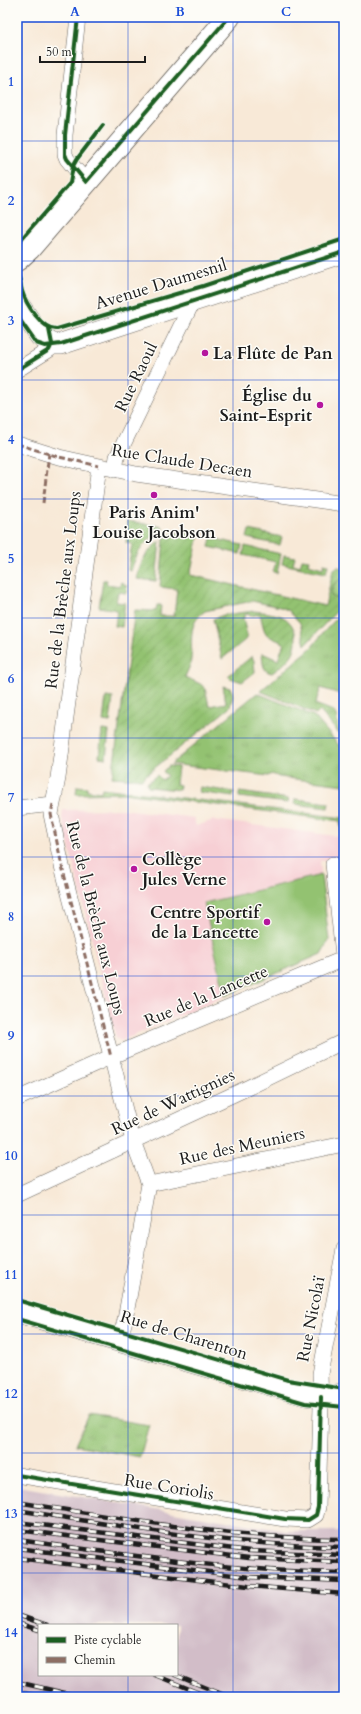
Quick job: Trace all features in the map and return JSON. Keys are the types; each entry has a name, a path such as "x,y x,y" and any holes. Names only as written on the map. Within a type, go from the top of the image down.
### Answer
{"main road":[{"path":"17,260 29,249 229,17"},
{"name":"Avenue Daumesnil","path":"52,344 61,344 344,252"},
{"path":"17,302 40,336 52,344"},
{"name":"Rue de Charenton","path":"17,1312 119,1342 185,1359 305,1395 321,1397 344,1394"}],"street":[{"path":"78,17 65,135 65,154 67,159 86,182"},
{"name":"Rue Raoul","path":"115,470 118,457 194,301"},
{"path":"17,370 48,350 52,344"},
{"name":"Rue Claude Decaen","path":"17,444 59,457 115,470 344,504"},
{"name":"Rue de la Brèche aux Loups","path":"99,466 58,778 51,814 62,866 133,1141 149,1184"},
{"path":"17,808 52,804"},
{"path":"333,864 344,962"},
{"name":"Rue de la Lancette","path":"17,1099 111,1057 344,962"},
{"name":"Rue de Wattignies","path":"17,1196 344,1041"},
{"name":"Rue des Meuniers","path":"149,1184 344,1144"},
{"path":"119,1342 125,1320 149,1184"},
{"name":"Rue Nicolaï","path":"316,1515 318,1507 321,1397 320,1374 344,1250"},
{"name":"Rue Coriolis","path":"17,1475 285,1519 308,1520 316,1515"}],"shaded area":[{"path":"123,809 194,818 196,826 214,820 343,837 344,859 320,861 321,875 319,877 204,903 225,996 121,1041 116,1038 62,818 63,810"},
{"path":"17,1486 286,1531 344,1531 344,1697 17,1697"}],"green space":[{"path":"128,521 163,527 162,531 146,542 142,547 131,571 128,570 132,544 126,543"},
{"path":"249,530 282,537 280,545 247,538"},
{"path":"175,533 191,533 199,535 190,575 325,606 333,570 337,567 344,568 344,577 334,584 330,595 335,598 344,597 344,605 305,645 300,623 288,610 280,607 252,601 205,611 199,616 193,627 191,661 185,677 201,685 205,689 209,706 226,703 223,686 230,688 233,695 229,708 141,779 112,777 135,610 156,611 157,605 161,605 160,616 174,616 177,589 160,587 164,538"},
{"path":"211,538 242,545 240,554 209,547"},
{"path":"160,541 156,581 137,579 144,558"},
{"path":"245,546 281,554 277,573 273,572 276,562 243,555"},
{"path":"284,555 295,557 293,564 300,566 302,559 309,560 308,564 323,568 324,564 328,565 326,573 282,564"},
{"path":"344,577 344,597 335,598 330,595 334,584"},
{"path":"103,580 107,580 106,584 120,586 121,582 127,586 126,593 118,592 116,602 125,603 122,627 115,626 117,610 99,607"},
{"path":"344,610 344,692 340,694 321,688 315,704 333,711 336,715 339,734 320,711 316,714 260,691 311,648"},
{"path":"254,611 281,616 291,624 294,629 296,640 294,651 285,663 272,673 266,671 265,669 262,653 278,660 284,643 266,634 260,614 250,616 249,614 244,615 245,617 243,618 247,636 245,640 222,659 213,619 223,615"},
{"path":"252,656 255,672 242,682 228,676"},
{"path":"257,693 314,716 344,751 344,785 279,777 272,774 268,776 171,764"},
{"path":"106,697 113,698 110,722 103,721"},
{"path":"102,730 109,731 106,758 99,757"},
{"path":"169,766 178,767 176,784 180,785 179,790 148,787 147,783 157,775 162,780 167,776 163,771"},
{"path":"77,786 87,787 87,790 101,792 102,788 344,818 344,833 342,834 340,821 124,793 76,794"},
{"path":"200,787 234,792 233,797 199,792"},
{"path":"239,792 289,799 288,803 239,797"},
{"path":"295,799 329,803 328,808 294,804"},
{"name":"Centre Sportif de la Lancette","path":"321,875 329,940 321,954 225,996 204,903"},
{"path":"89,1415 149,1425 140,1457 75,1445"}],"railway":[{"path":"17,1502 221,1532 262,1536 344,1539"},
{"path":"17,1510 139,1529 221,1539 303,1546 344,1547"},
{"path":"17,1522 250,1551 344,1555"},
{"path":"17,1530 249,1558 344,1562"},
{"path":"17,1540 221,1566 303,1572 344,1573"},
{"path":"17,1548 249,1577 344,1581"},
{"path":"17,1558 248,1586 344,1594"},
{"path":"17,1615 44,1624"},
{"path":"17,1623 38,1630"},
{"path":"157,1676 209,1697"},
{"path":"177,1676 229,1697"},
{"path":"17,1682 82,1697"},
{"path":"17,1692 42,1697"}],"marked path":[{"path":"17,444 59,457 99,466"},
{"path":"43,503 49,453"},
{"path":"53,804 51,814 62,866 111,1057"}],"cycle path":[{"path":"78,17 65,135 65,154 67,159 86,182 229,17"},
{"path":"17,244 70,183 73,166 103,125"},
{"path":"17,273 24,296 35,315 46,325 57,329 203,286 344,239"},
{"path":"17,316 36,343 45,346 61,344 344,252"},
{"path":"17,370 49,350 52,344 49,329"},
{"path":"17,1300 288,1380 344,1389"},
{"path":"17,1319 305,1403 344,1407"},
{"path":"17,1475 285,1519 308,1520 316,1515 318,1507 321,1397"}],"place":[{"name":"La Flûte de Pan","path":"205,353"},
{"name":"Église du Saint-Esprit","path":"320,405"},
{"name":"Paris Anim' Louise Jacobson","path":"154,495"},
{"name":"Collège Jules Verne","path":"134,869"},
{"name":"Centre Sportif de la Lancette","path":"267,922"}]}
